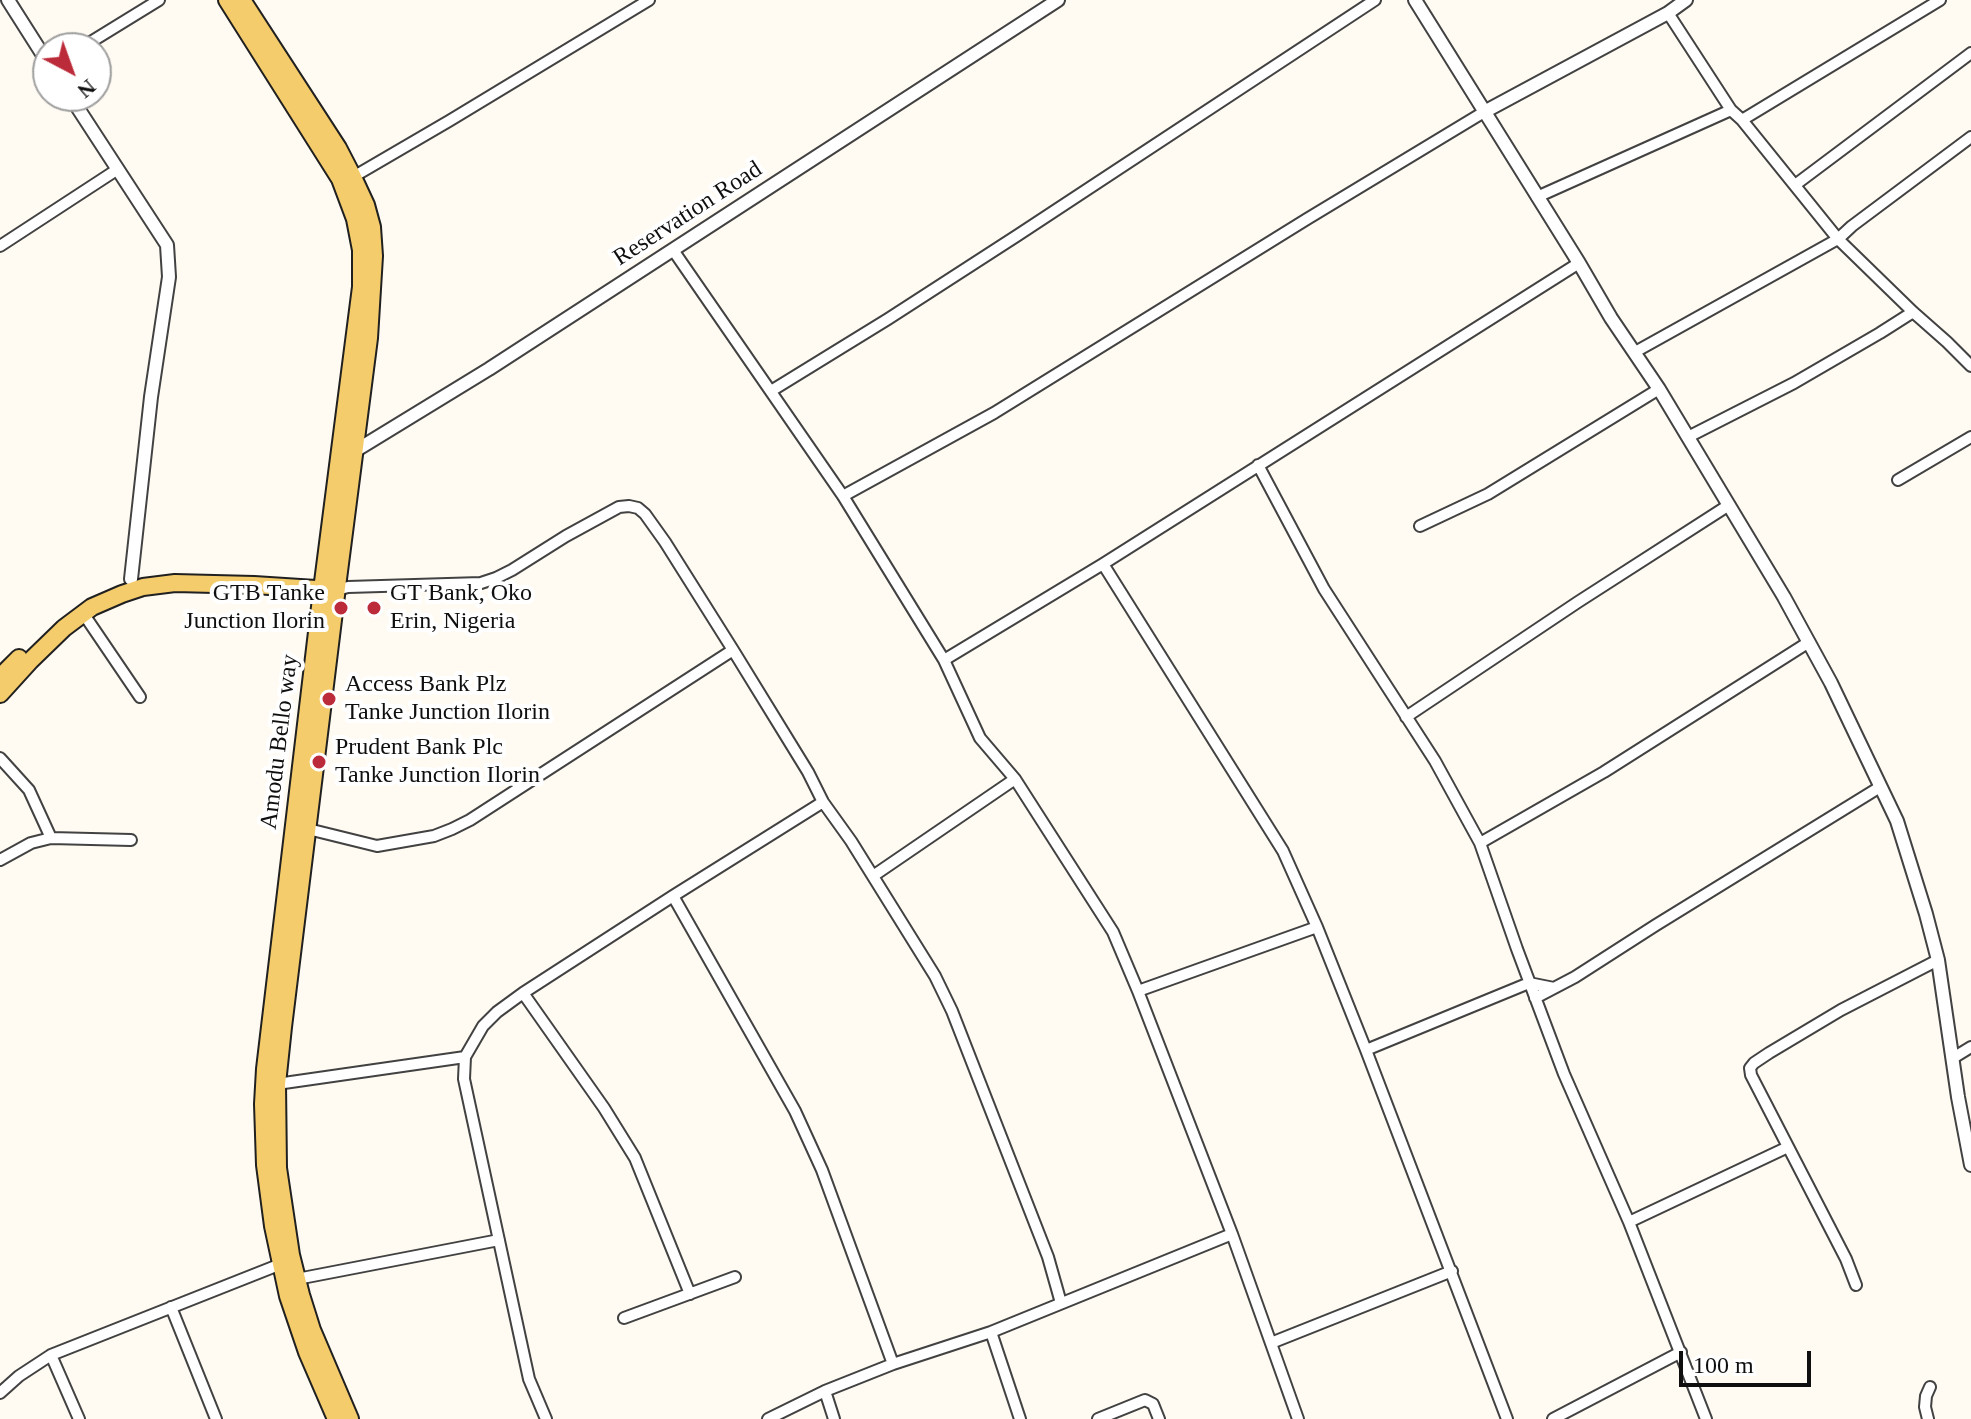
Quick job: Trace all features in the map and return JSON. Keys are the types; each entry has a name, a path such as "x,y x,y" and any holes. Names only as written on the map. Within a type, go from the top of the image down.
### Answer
{"main road":[{"name":"Amodu Bello way","path":"227,0 340,179 355,219 361,250 361,287 334,585 277,1084 278,1168 291,1255 312,1330 350,1419"},
{"name":"Amodu Bello way","path":"242,0 338,148 372,227 374,256 369,338 347,455"},
{"path":"0,677 72,609 96,594 131,579 214,573 334,585"},
{"path":"0,694 30,661 83,613 106,600 143,587 175,583 334,585"},
{"name":"Amodu Bello way","path":"332,1417 288,1296 273,1226 265,1165 263,1104 279,966 334,585"}],"street":[{"path":"8,0 32,38"},
{"path":"107,32 159,0"},
{"path":"353,177 649,0"},
{"name":"Reservation Road","path":"347,455 489,369 1058,0"},
{"path":"771,391 1018,235 1375,0"},
{"path":"1415,0 1729,505 1809,642 1897,821 1938,960 1971,1165"},
{"path":"843,496 994,413 1484,112 1668,13 1686,0"},
{"path":"1742,120 1940,0"},
{"path":"1668,13 1731,110 1838,239 1971,366"},
{"path":"1795,185 1971,53"},
{"path":"1537,197 1731,110"},
{"path":"81,112 167,245 169,258 131,579"},
{"path":"1635,352 1838,239 1971,137"},
{"path":"0,246 118,169"},
{"path":"673,250 843,496 944,660 980,738 1015,779 1113,932 1232,1234 1298,1419"},
{"path":"944,660 1103,564 1579,263"},
{"path":"1688,437 1794,383 1913,312"},
{"path":"1420,526 1488,494 1659,389"},
{"path":"1898,480 1971,437"},
{"path":"1258,465 1324,589 1435,761 1480,843 1564,1074 1629,1222 1706,1419"},
{"path":"1406,717 1729,505"},
{"path":"334,585 481,583 496,578 619,507 638,508 652,521 802,761 823,802 923,955 952,1011 1048,1257 1061,1303"},
{"path":"1103,564 1283,851 1366,1050 1507,1419"},
{"path":"83,613 140,697"},
{"path":"1480,843 1604,772 1809,642"},
{"path":"308,829 377,846 434,836 452,829 733,650"},
{"path":"0,758 29,790 51,838"},
{"path":"873,876 1015,779"},
{"path":"1535,998 1575,977 1880,787"},
{"path":"546,1419 529,1379 464,1079 465,1057 483,1026 523,993 823,802"},
{"path":"0,860 31,843 51,838 131,840"},
{"path":"673,896 795,1111 822,1170 893,1364"},
{"path":"1138,991 1317,927"},
{"path":"1856,1285 1846,1259 1750,1068 1841,1010 1938,960"},
{"path":"1366,1050 1529,983 1554,988"},
{"path":"523,993 604,1108 635,1158 690,1294"},
{"path":"1953,1058 1971,1047"},
{"path":"277,1084 465,1057"},
{"path":"1629,1222 1788,1147"},
{"path":"768,1419 825,1391 893,1364 991,1332 1232,1234"},
{"path":"297,1279 499,1240"},
{"path":"0,1393 51,1355 281,1264"},
{"path":"1271,1343 1452,1271"},
{"path":"624,1318 735,1277"},
{"path":"171,1307 216,1419"},
{"path":"991,1332 1020,1419"},
{"path":"1553,1419 1681,1352"},
{"path":"51,1355 79,1419"},
{"path":"1928,1419 1925,1407 1930,1387"},
{"path":"825,1391 834,1419"},
{"path":"1098,1419 1145,1400 1153,1404 1159,1419"}],"place":[{"name":"GTB Tanke Junction Ilorin","path":"341,608"},
{"name":"GT Bank, Oko Erin, Nigeria","path":"374,608"},
{"name":"Access Bank Plz Tanke Junction Ilorin","path":"329,699"},
{"name":"Prudent Bank Plc Tanke Junction Ilorin","path":"319,762"}]}
